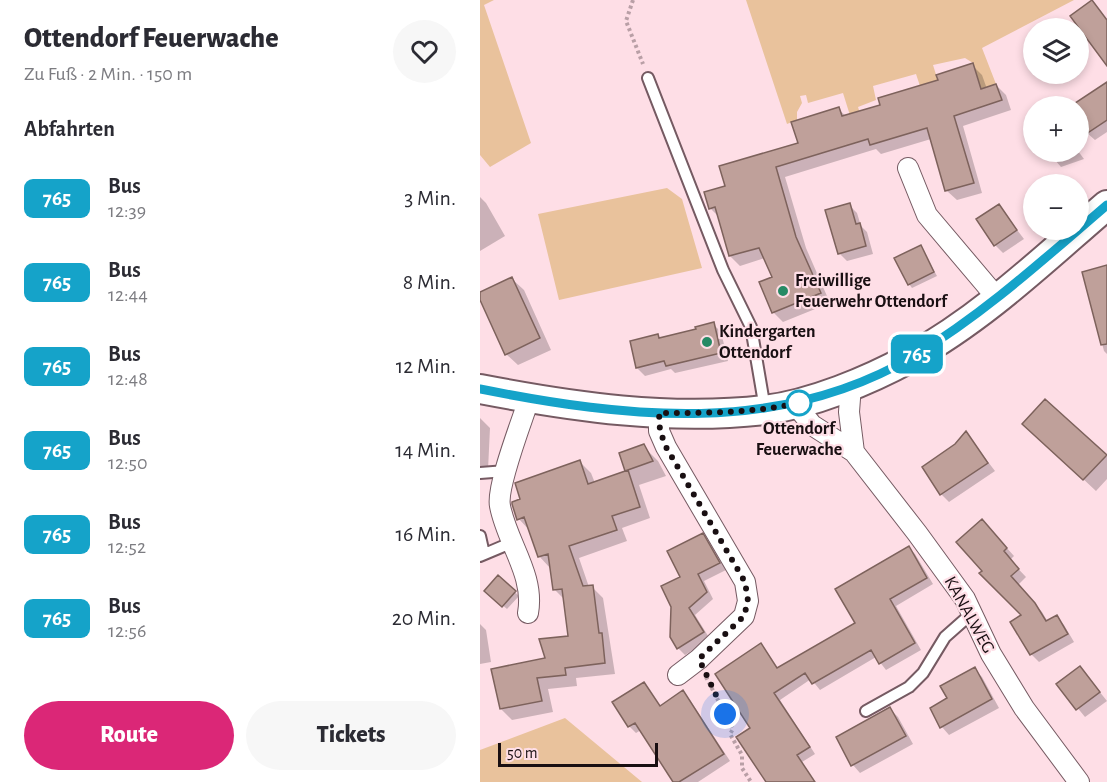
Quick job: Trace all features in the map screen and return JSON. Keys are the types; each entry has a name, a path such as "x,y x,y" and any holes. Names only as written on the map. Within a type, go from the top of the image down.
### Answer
{"main road":[{"path":"480,389 590,408 659,413 765,410 795,404 851,385 914,356 998,299 1107,205"}],"street":[{"path":"908,168 927,215 998,299"},
{"path":"851,385 849,412 854,452"},
{"path":"528,613 531,598 528,583 500,506 500,488 529,399"},
{"name":"KANALWEG","path":"795,404 812,426 854,452 917,533 964,599 991,654 1024,708 1079,782"},
{"path":"659,413 660,431 666,447 745,582 748,601 744,616 699,659 678,675"}],"lane":[{"path":"648,78 723,270 751,327 765,410"},
{"path":"480,473 506,471"},
{"path":"480,536 482,555 513,542"},
{"path":"866,711 909,687 923,673 945,637 971,614"}],"path":[{"path":"633,0 626,21 648,78"},
{"path":"699,659 716,700 733,729 730,734 742,755 742,768 751,782"}],"shaded area":[{"path":"480,0 494,0 484,5 531,143 490,167 480,155"},
{"path":"746,0 1074,0 1040,18 1023,18 1023,27 982,48 996,84 981,89 973,63 965,58 933,65 938,81 920,86 916,74 873,86 876,100 858,107 868,139 858,141 843,93 808,103 806,95 800,96 802,103 797,112 797,120 787,124"},
{"path":"667,188 682,199 702,268 559,300 538,214"},
{"path":"565,718 642,782 480,782 480,750"}],"building":[{"path":"1092,0 1107,20 1107,66 1089,42 1089,18 1071,18 1070,16"},
{"path":"973,63 981,89 996,84 1002,100 954,116 974,183 945,191 927,128 870,145 868,139 776,167 796,237 821,293 772,313 759,282 772,277 759,248 729,256 715,207 709,209 704,192 725,186 719,166 798,143 791,122 839,107 842,116 880,105 878,98 938,80 936,75"},
{"path":"1107,82 1107,120 1089,132 1089,96 1086,96"},
{"path":"850,203 856,224 860,223 866,246 838,254 825,210"},
{"path":"999,204 1017,230 994,246 976,219"},
{"path":"921,245 934,272 908,285 894,258"},
{"path":"1107,265 1107,344 1101,345 1082,272"},
{"path":"512,277 540,338 505,355 480,300 480,292"},
{"path":"714,322 721,353 666,366 664,361 636,368 630,341 658,334 659,338"},
{"path":"1045,399 1107,455 1083,480 1022,424"},
{"path":"966,431 988,463 940,495 922,467 955,444"},
{"path":"644,444 653,461 625,471 619,453"},
{"path":"580,460 588,484 628,470 640,507 612,516 617,530 569,546 583,586 593,585 605,663 565,668 566,675 537,678 542,701 500,709 491,669 545,658 539,639 568,636 562,589 553,590 548,554 538,557 524,517 517,520 512,502 520,499 515,483"},
{"path":"982,519 1007,548 1004,551 1019,569 1011,576 1035,603 1046,621 1057,615 1068,634 1030,655 1010,622 1021,615 979,573 982,571 956,542"},
{"path":"703,533 720,563 698,574 707,592 689,608 704,632 677,649 670,637 671,607 661,586 680,577 667,551"},
{"path":"909,546 927,578 890,599 915,643 879,664 871,650 812,684 805,673 774,693 810,747 797,755 815,782 766,782 736,737 750,728 715,674 761,643 777,668 855,623 835,589"},
{"path":"498,575 516,591 502,607 484,591"},
{"path":"1080,666 1100,692 1076,710 1056,684"},
{"path":"975,667 992,699 940,728 930,708 947,698 940,686"},
{"path":"644,682 660,706 683,690 724,754 679,782 673,782 635,723 628,727 612,702"},
{"path":"890,707 906,736 851,766 836,737"}],"bus line":[{"name":"765","path":"480,389 590,408 659,413 765,410 795,404 884,371 914,356 955,330 998,299 1107,205"}],"place":[{"name":"Freiwillige Feuerwehr Ottendorf","path":"783,291"},
{"name":"Kindergarten Ottendorf","path":"707,342"},
{"name":"Ottendorf Feuerwache","path":"799,403"}],"route":[{"path":"725,714 716,700 699,659 744,616 748,601 745,582 666,447 660,431 659,413 765,410 799,403"}]}
